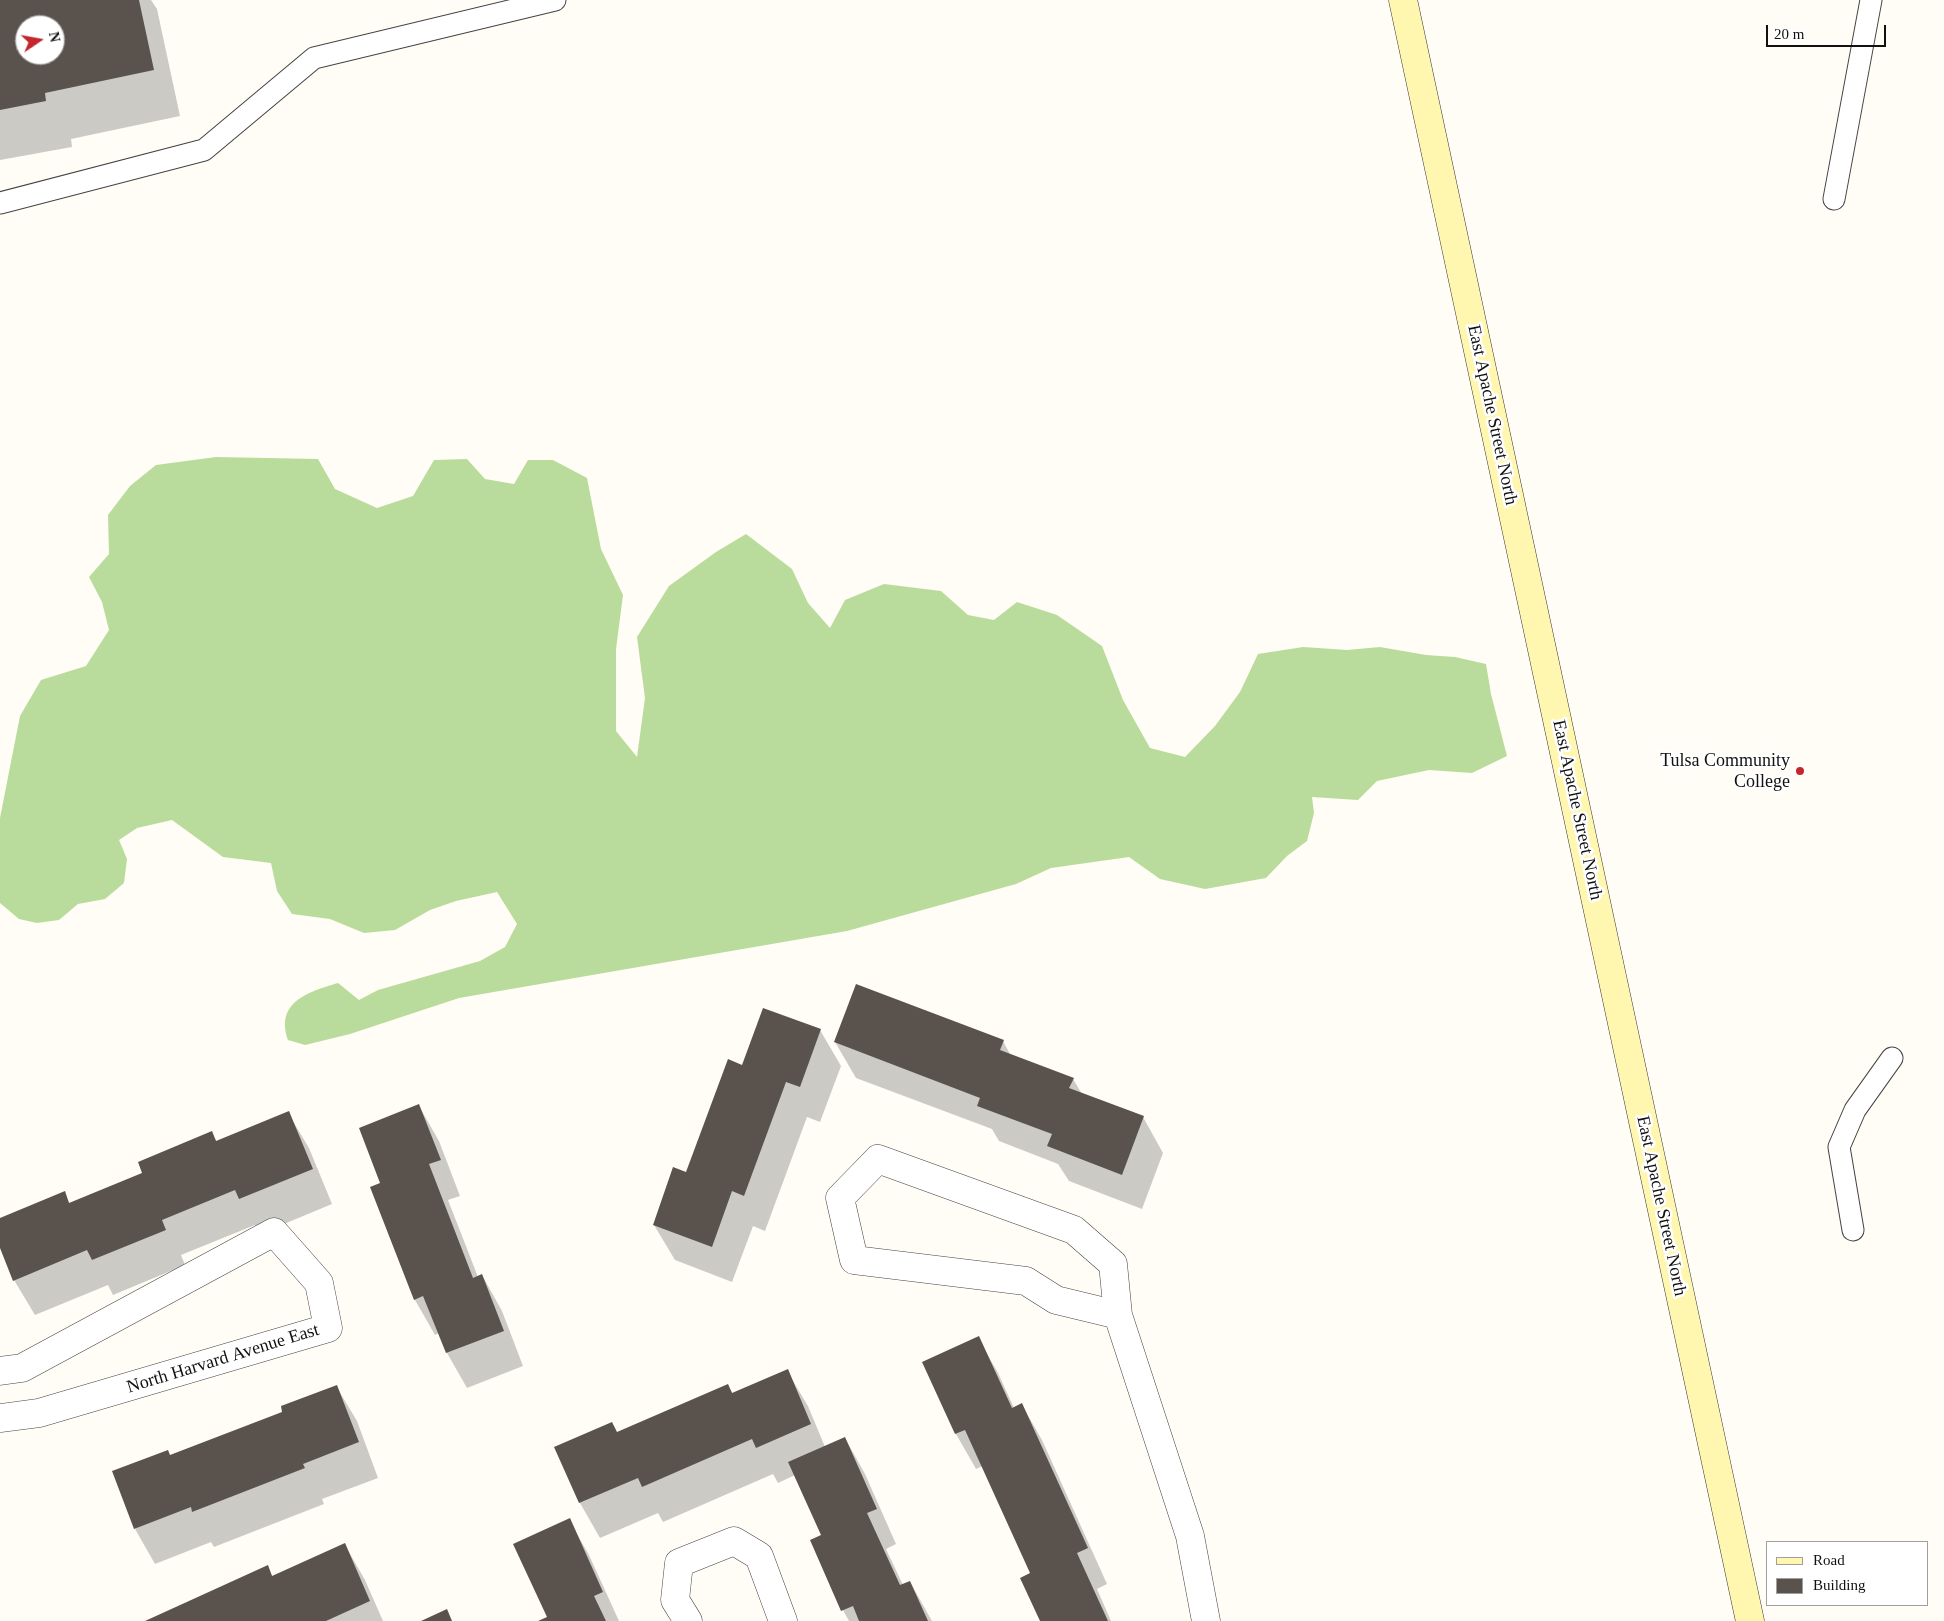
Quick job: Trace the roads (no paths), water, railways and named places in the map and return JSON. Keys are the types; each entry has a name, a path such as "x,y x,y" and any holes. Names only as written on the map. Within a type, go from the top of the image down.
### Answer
{"main road":[{"name":"East Apache Street North","path":"1403,0 1750,1621"}],"street":[{"path":"1118,1315 1056,1300 1026,1281 854,1260 840,1198 878,1159 1074,1230 1113,1264 1118,1315 1190,1536 1206,1621"},
{"name":"North Harvard Avenue East","path":"0,1371 22,1368 274,1232 319,1282 328,1328 40,1414 0,1418"},
{"path":"688,1621 675,1600 679,1563 734,1541 759,1556 783,1621"}],"lane":[{"path":"0,203 204,150 314,58 555,0"},
{"path":"1834,199 1871,0"},
{"path":"1853,1230 1838,1147 1855,1110 1892,1058"}],"place":[{"name":"Tulsa Community College","path":"1800,771"}]}
